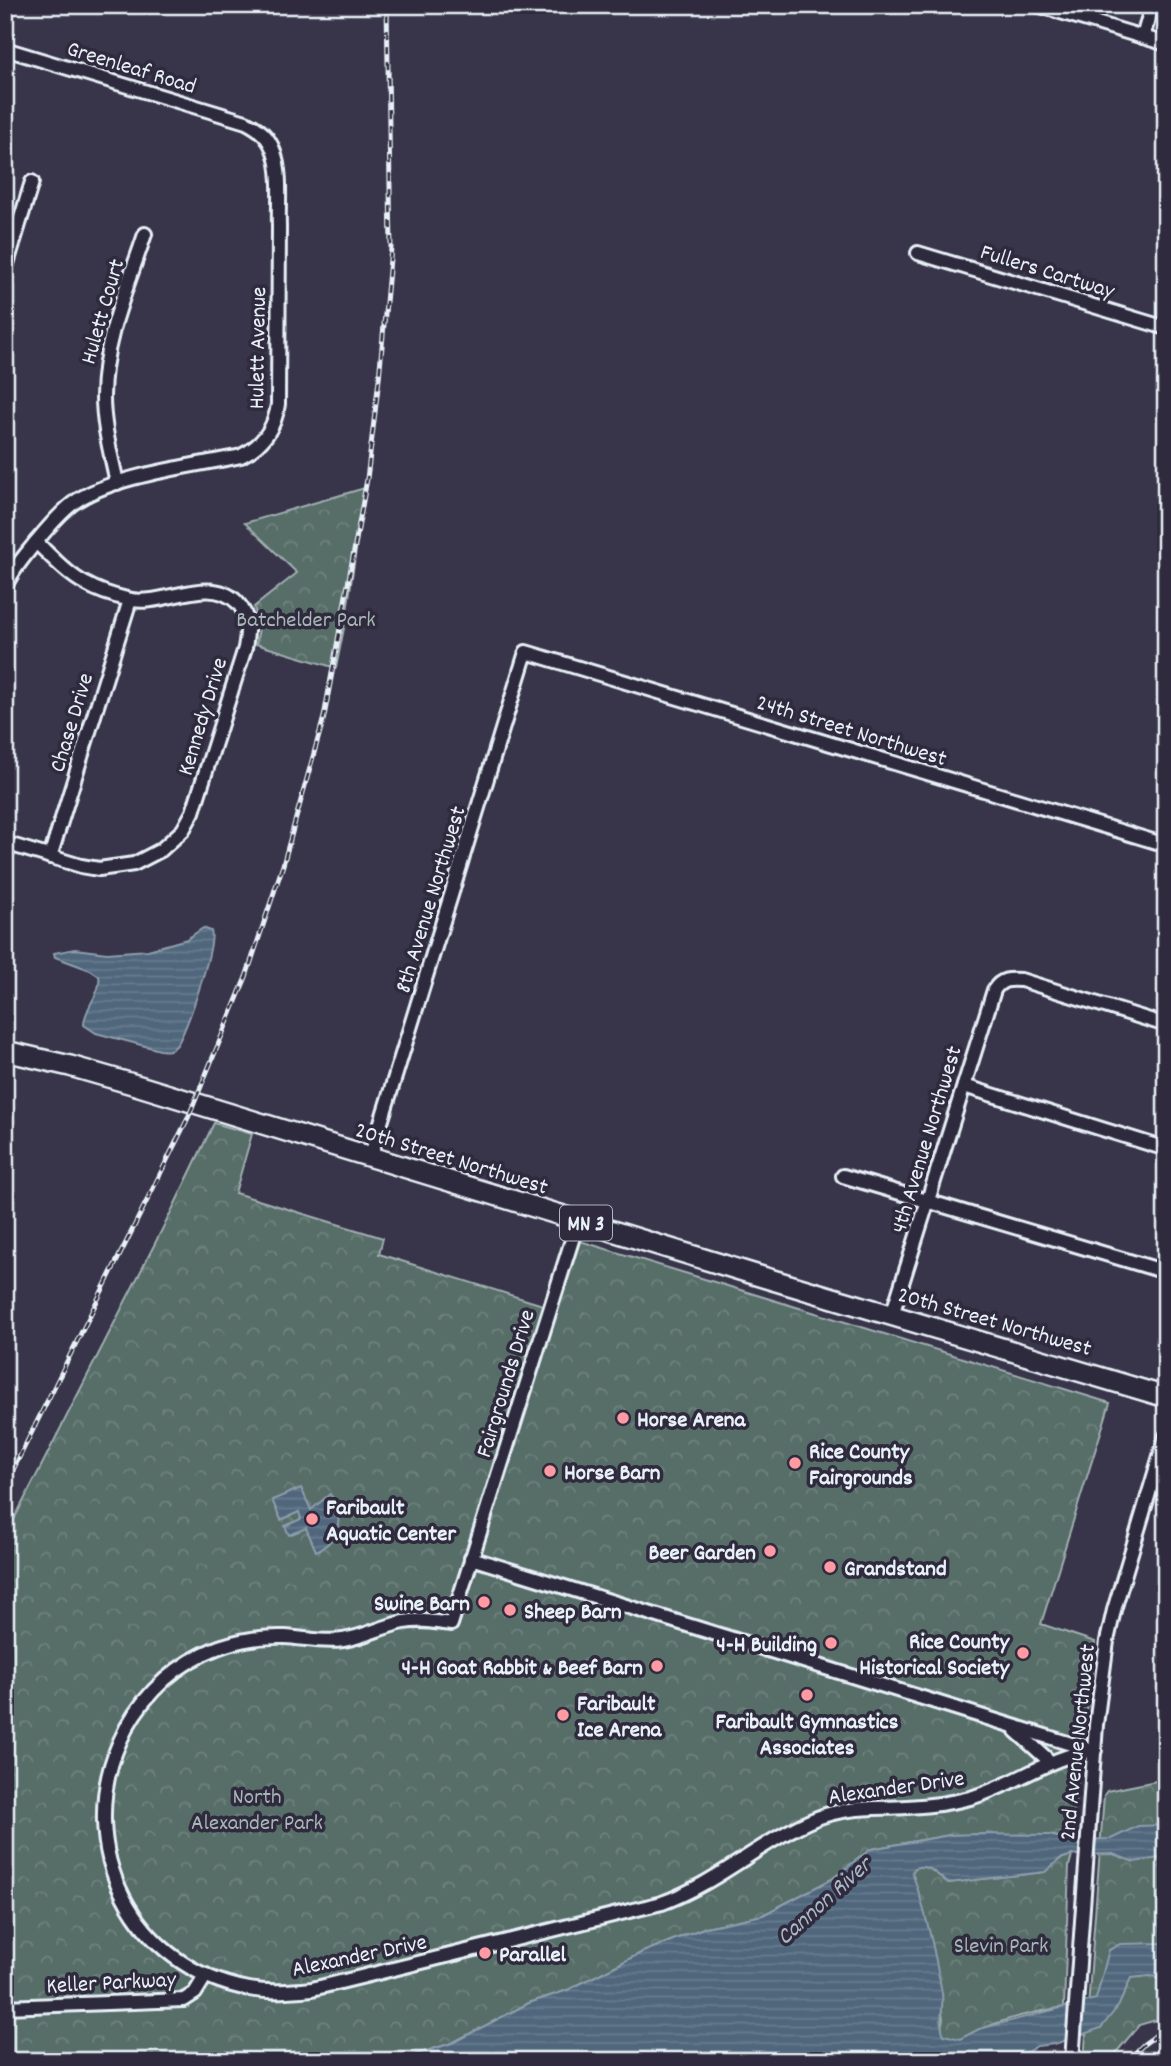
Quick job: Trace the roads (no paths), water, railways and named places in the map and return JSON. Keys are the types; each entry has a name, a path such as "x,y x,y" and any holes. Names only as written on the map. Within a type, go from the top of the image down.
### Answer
{"highway":[{"name":"20th Street Northwest","path":"5,1051 90,1072 1166,1396"}],"street":[{"path":"1037,5 1166,44"},
{"path":"1143,37 1152,5"},
{"name":"Greenleaf Road","path":"5,49 246,122"},
{"name":"Hulett Avenue","path":"5,587 16,567 36,542 73,503 117,483 241,456 263,440 273,425 278,404 277,163 274,151 264,134 246,122"},
{"path":"5,270 32,182"},
{"name":"Hulett Court","path":"117,483 105,428 104,378 114,326 145,234"},
{"name":"Fullers Cartway","path":"918,253 1166,328"},
{"name":"Kennedy Drive","path":"5,843 99,869 134,864 174,839 193,812 249,628 239,604 224,593 201,592 150,601 130,600 85,584 36,542"},
{"name":"Chase Drive","path":"50,857 130,600"},
{"name":"24th Street Northwest","path":"526,652 1166,845"},
{"name":"8th Avenue Northwest","path":"370,1157 526,652"},
{"name":"4th Avenue Northwest","path":"892,1315 998,983 1021,980 1166,1025"},
{"path":"964,1086 1166,1149"},
{"path":"843,1176 1166,1272"},
{"name":"Fairgrounds Drive","path":"451,1624 578,1221"},
{"name":"2nd Avenue Northwest","path":"1072,2061 1095,1750 1110,1625 1166,1436"},
{"path":"471,1558 1068,1745 1095,1750"},
{"name":"Alexander Drive","path":"451,1624 415,1620 345,1640 272,1637 226,1645 180,1668 155,1689 135,1714 117,1749 106,1783 103,1820 109,1859 125,1900 145,1931 170,1954 206,1975 233,1985 262,1991 312,1989 633,1911 676,1898 792,1830 818,1818 849,1809 909,1807 971,1798 1071,1754 1095,1750"},
{"path":"1007,1725 1045,1757 1048,1763"},
{"name":"Keller Parkway","path":"5,2007 184,2000 195,1993 206,1975"}],"water":[{"path":"203,928 211,931 205,970 193,1008 174,1048 160,1050 96,1033 84,1025 98,989 99,976 55,957 54,953 75,949 107,953 148,950 187,939"},
{"path":"301,1488 311,1510 330,1494 338,1510 335,1534 316,1551 306,1528 289,1535 285,1526 301,1519 299,1512 281,1520 272,1500"},
{"name":"Cannon River","path":"1166,1825 1166,1857 1134,1862 1113,1854 1072,1855 1060,1859 1045,1872 948,1883 924,1867 915,1868 912,1872 936,1962 942,1993 941,2026 944,2035 960,2039 979,2029 1096,1999 1109,1950 1120,1944 1166,1943 1166,1978 1131,1978 1119,2005 1101,2028 1055,2044 1037,2046 1013,2061 395,2061 452,2043 529,2003 568,1990 643,1952 706,1927 763,1915 832,1879 871,1849 950,1835 1048,1835 1072,1840 1111,1839 1138,1826"}],"railway":[{"path":"5,1486 188,1118 246,977 283,865 324,717 367,479 391,248 387,5"},
{"path":"1127,2061 1166,2028"}],"place":[{"name":"Horse Arena","path":"623,1418"},
{"name":"Rice County Fairgrounds","path":"795,1463"},
{"name":"Horse Barn","path":"550,1471"},
{"name":"Faribault Aquatic Center","path":"312,1519"},
{"name":"Beer Garden","path":"770,1551"},
{"name":"Grandstand","path":"830,1567"},
{"name":"Swine Barn","path":"484,1602"},
{"name":"Sheep Barn","path":"510,1610"},
{"name":"4-H Building","path":"831,1643"},
{"name":"Rice County Historical Society","path":"1023,1653"},
{"name":"4-H Goat Rabbit & Beef Barn","path":"657,1666"},
{"name":"Faribault Gymnastics Associates","path":"807,1695"},
{"name":"Faribault Ice Arena","path":"563,1715"},
{"name":"Parallel","path":"485,1953"}],"park label":[{"name":"Batchelder Park","path":"306,618"},
{"name":"North Alexander Park","path":"257,1808"},
{"name":"Slevin Park","path":"1001,1944"}]}
